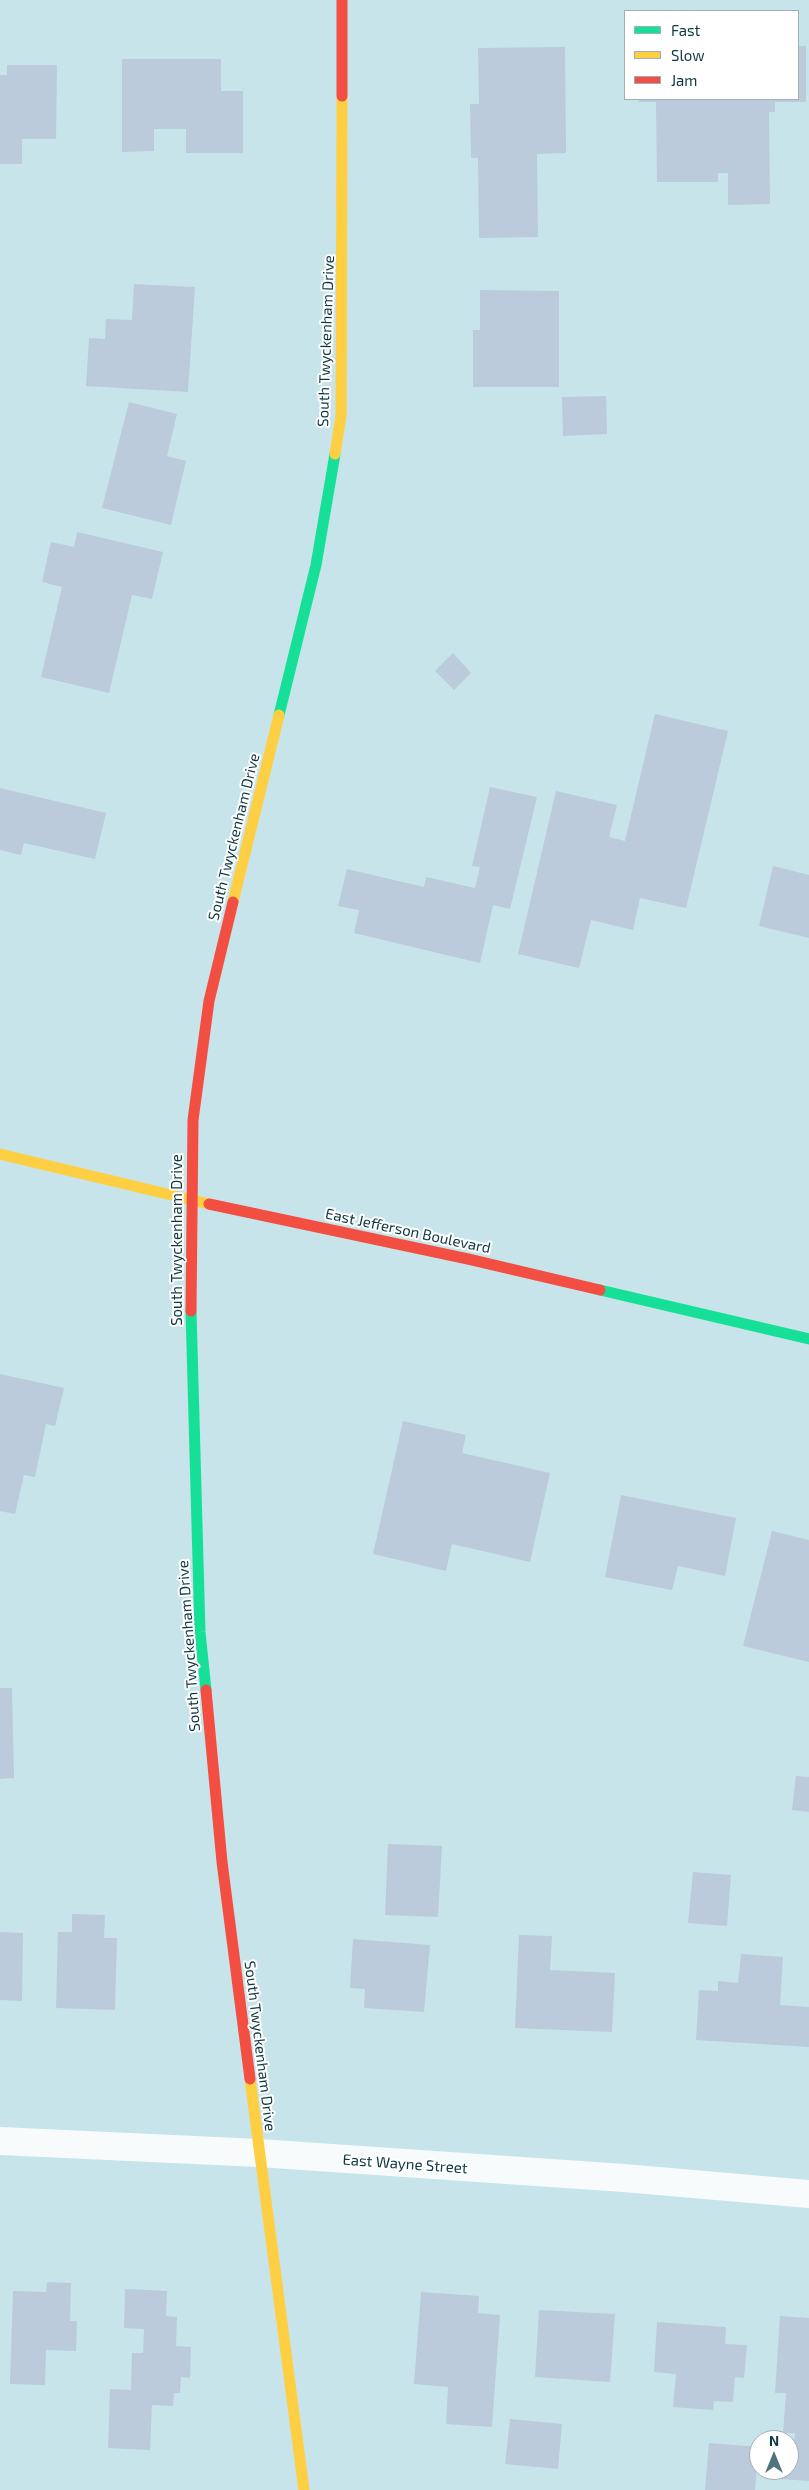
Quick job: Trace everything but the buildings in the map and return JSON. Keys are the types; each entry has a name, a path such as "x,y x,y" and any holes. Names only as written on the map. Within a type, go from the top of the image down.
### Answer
{"street":[{"name":"South Twyckenham Drive","path":"304,2490 222,1862 200,1632 190,1266 193,1120 209,1001 316,565 341,416 343,303 342,0"},
{"name":"East Jefferson Boulevard","path":"0,1154 192,1200 468,1259 809,1339"},
{"name":"East Wayne Street","path":"0,2141 259,2153 624,2178 809,2194"}],"traffic: fast":[{"path":"279,715 316,565 335,454"},
{"path":"600,1290 809,1339"},
{"path":"191,1311 200,1632 206,1690"}],"traffic: slow":[{"path":"335,454 341,416 342,96"},
{"path":"233,902 279,715"},
{"path":"0,1154 209,1204"},
{"path":"250,2079 304,2490"}],"traffic: jam":[{"path":"342,0 342,96"},
{"path":"191,1311 193,1120 209,1001 233,902"},
{"path":"209,1204 468,1259 600,1290"},
{"path":"206,1690 222,1862 250,2079"}]}
